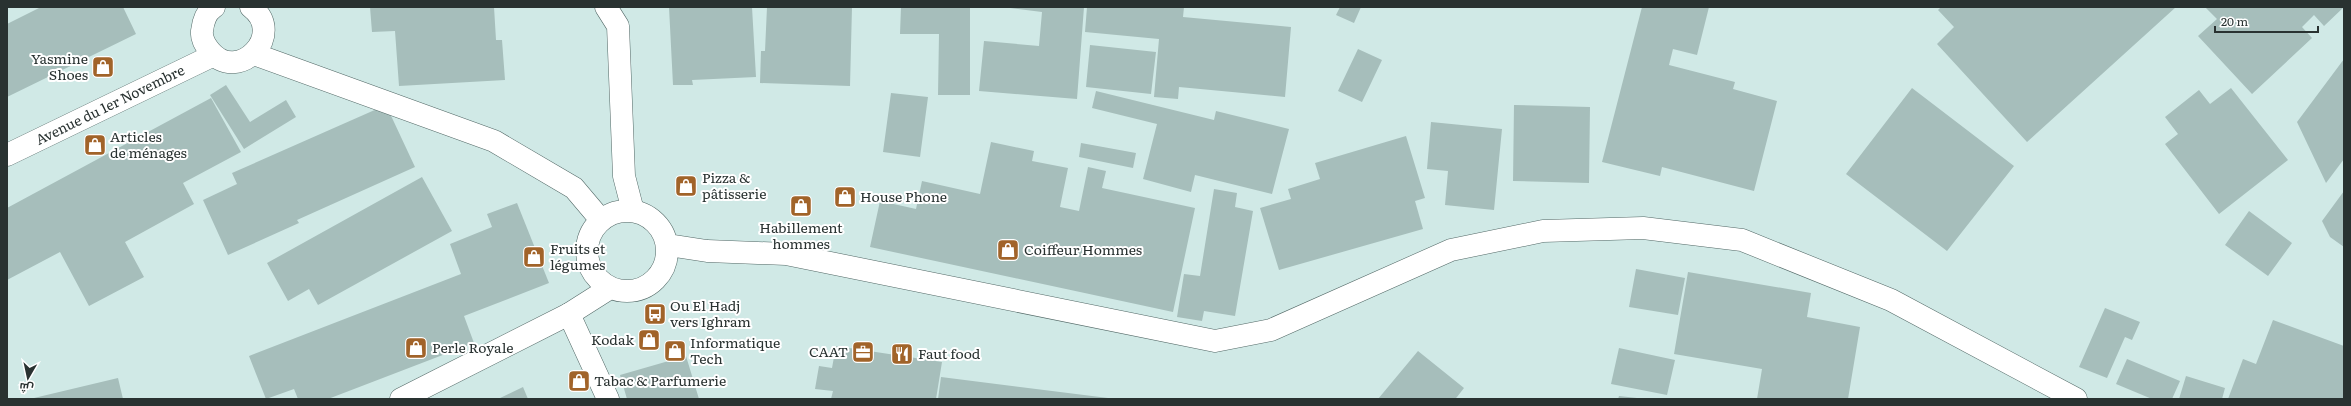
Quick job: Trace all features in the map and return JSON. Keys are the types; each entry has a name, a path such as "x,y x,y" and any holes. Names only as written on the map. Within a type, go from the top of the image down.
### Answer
{"street":[{"path":"214,7 205,17 202,33 204,43 214,55 223,60 234,62 244,60 254,54 260,46 264,28 260,18 251,7"},
{"path":"606,7 618,26 624,176 633,211"},
{"path":"254,54 494,141 574,188 601,220"},
{"name":"Avenue du 1er Novembre","path":"7,155 214,55"},
{"path":"633,211 647,215 657,223 665,234 668,245 668,260 657,280 644,289 630,292 610,288 598,280 587,260 586,250 589,236 601,220 614,212 633,211"},
{"path":"668,245 707,251 786,254 1215,341 1270,330 1451,250 1543,231 1643,228 1742,240 1891,300 2076,399"},
{"path":"401,399 568,314 610,288"},
{"path":"568,314 608,399"}],"building":[{"path":"41,7 123,7 136,34 7,97 7,24"},
{"path":"370,7 494,7 496,40 502,40 505,80 399,86 395,31 372,32"},
{"path":"669,7 752,7 756,77 692,80 693,85 673,85"},
{"path":"767,7 852,7 850,86 760,83 761,51 765,51"},
{"path":"901,7 970,7 970,95 938,95 939,34 900,34"},
{"path":"1002,7 1084,7 1077,99 979,91 984,41 1039,46 1042,12"},
{"path":"1087,7 1184,7 1183,17 1291,27 1285,97 1179,87 1178,99 1154,97 1159,39 1085,32"},
{"path":"1340,7 1361,7 1354,23 1336,15"},
{"path":"1642,7 1709,7 1697,55 1673,49 1669,65 1735,82 1733,89 1777,101 1754,191 1662,167 1660,176 1602,162"},
{"path":"1941,7 2176,7 2027,142 1937,44 1954,27 1938,10"},
{"path":"2205,7 2344,7 2324,26 2314,15 2302,27 2312,38 2252,94 2198,36 2217,19"},
{"path":"1090,45 1156,52 1151,94 1086,87"},
{"path":"1358,49 1382,60 1362,102 1338,91"},
{"path":"2344,59 2344,159 2326,183 2297,122"},
{"path":"226,85 250,122 286,100 296,117 244,149 210,95"},
{"path":"1912,88 2014,166 1947,251 1846,174"},
{"path":"2231,88 2288,160 2219,214 2165,144 2178,134 2165,117 2199,90 2210,104"},
{"path":"1096,91 1214,120 1216,111 1289,129 1272,194 1195,175 1191,192 1143,179 1157,124 1092,108"},
{"path":"891,93 928,97 920,157 883,152"},
{"path":"211,98 241,152 183,183 194,204 125,242 144,277 89,306 60,252 7,280 7,208"},
{"path":"386,105 415,167 297,220 299,223 228,255 203,200 237,184 232,173"},
{"path":"1514,105 1590,107 1589,183 1513,181"},
{"path":"1431,122 1502,129 1494,210 1445,205 1448,171 1427,169"},
{"path":"1406,136 1425,198 1415,201 1423,229 1279,270 1260,208 1291,199 1288,189 1320,179 1315,163"},
{"path":"991,142 1034,151 1032,161 1068,168 1060,207 1079,211 1088,167 1106,171 1102,188 1195,208 1173,312 870,247 880,201 916,209 922,181 980,194"},
{"path":"1081,143 1136,153 1133,168 1079,157"},
{"path":"422,177 452,231 318,305 309,289 288,301 267,263"},
{"path":"1214,189 1237,193 1235,207 1253,211 1235,316 1204,311 1202,321 1177,317 1184,274 1200,276"},
{"path":"2344,191 2344,247 2330,237 2322,221"},
{"path":"517,203 549,283 464,316 474,343 328,399 298,399 294,389 266,399 249,356 461,274 450,244 492,227 487,214"},
{"path":"2249,211 2292,243 2268,276 2225,245"},
{"path":"1636,269 1685,278 1678,315 1629,307"},
{"path":"1688,272 1811,293 1807,317 1860,327 1848,399 1757,399 1762,369 1674,354"},
{"path":"2105,308 2140,322 2132,340 2125,337 2107,378 2079,367"},
{"path":"2273,320 2344,346 2343,399 2228,399 2243,359 2256,364"},
{"path":"836,346 942,362 936,399 831,399 833,391 815,389 819,366 832,368"},
{"path":"1619,348 1675,360 1667,395 1611,384"},
{"path":"1418,351 1464,388 1457,397 1455,399 1378,399"},
{"path":"686,356 699,399 627,399 620,375"},
{"path":"2127,359 2180,381 2172,399 2152,399 2116,384"},
{"path":"2186,376 2225,388 2222,399 2179,399"},
{"path":"941,377 1108,398 1108,399 938,399"},
{"path":"118,378 123,399 34,399 34,398"},
{"path":"523,387 528,399 498,399"},
{"path":"1619,396 1637,398 1637,399 1618,399"}],"place":[{"name":"Yasmine Shoes","path":"103,67"},
{"name":"Articles de ménages","path":"95,145"},
{"name":"Pizza & pâtisserie","path":"686,186"},
{"name":"House Phone","path":"845,197"},
{"name":"Habillement hommes","path":"801,206"},
{"name":"Coiffeur Hommes","path":"1008,250"},
{"name":"Fruits et légumes","path":"534,257"},
{"name":"Ou El Hadj vers Ighram","path":"655,314"},
{"name":"Kodak","path":"649,340"},
{"name":"Perle Royale","path":"416,348"},
{"name":"Informatique Tech","path":"675,351"},
{"name":"CAAT","path":"863,352"},
{"name":"Faut food","path":"902,354"},
{"name":"Tabac & Parfumerie","path":"579,381"}]}
